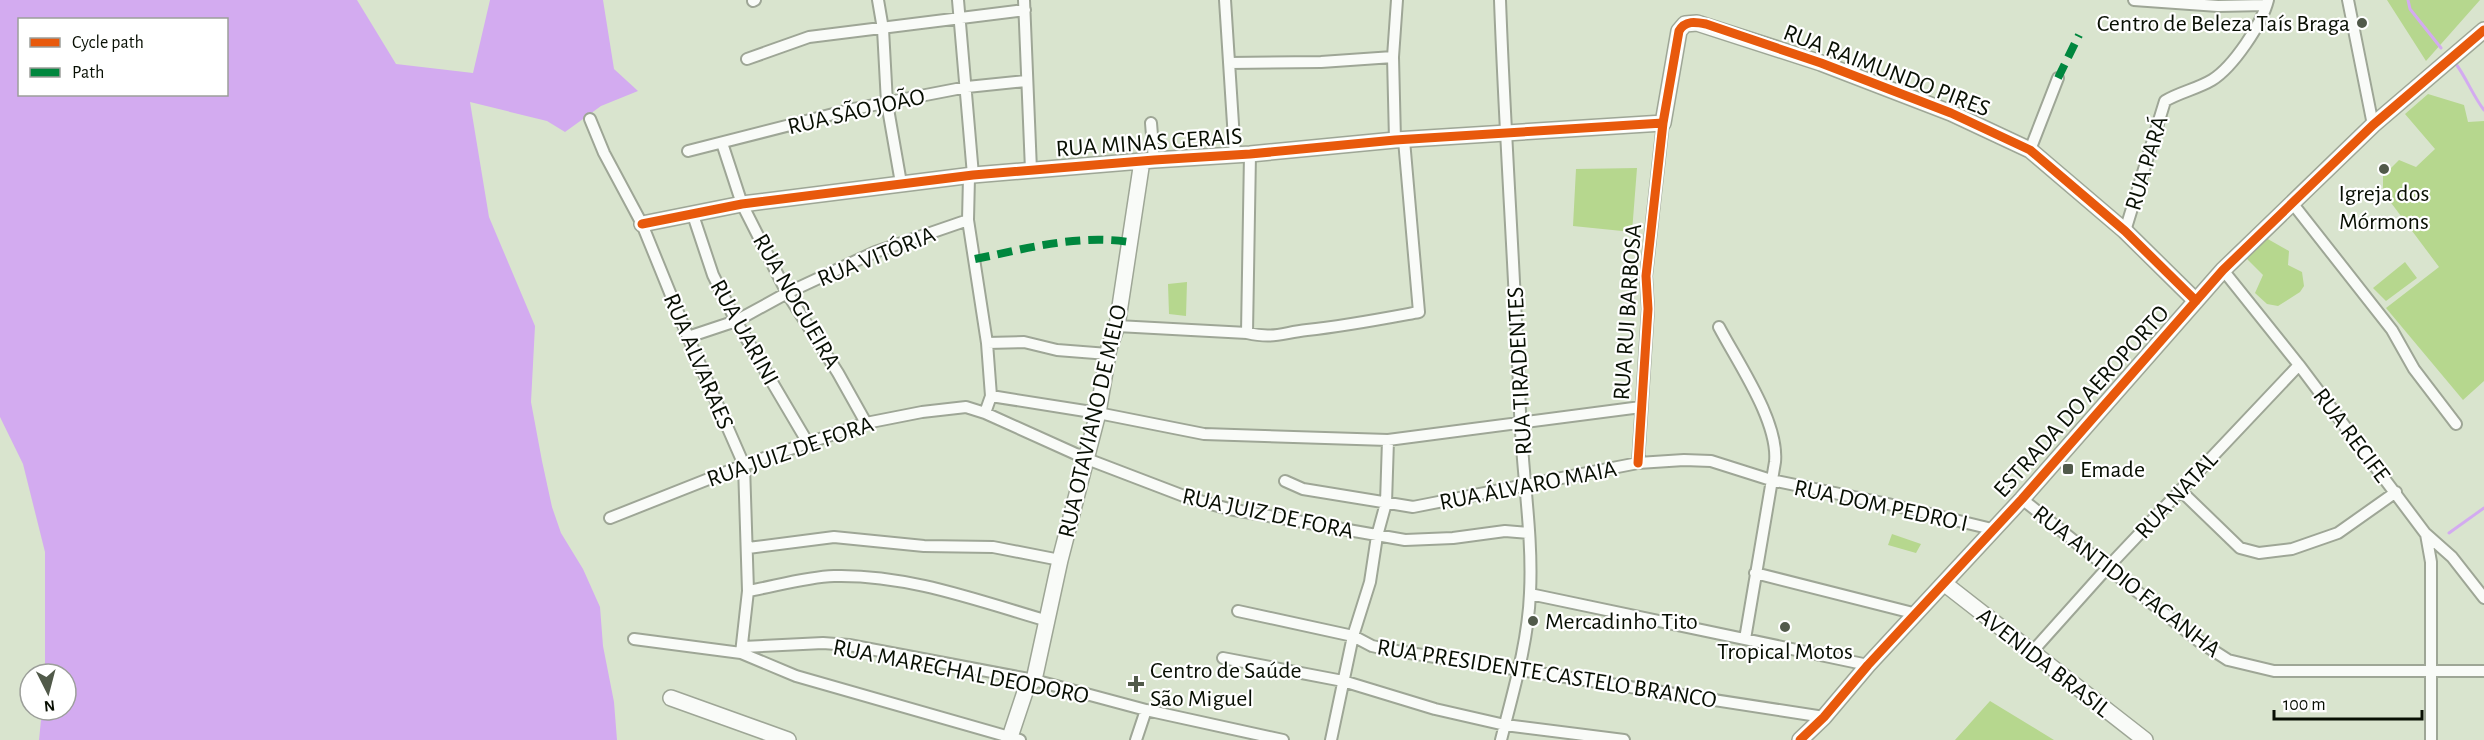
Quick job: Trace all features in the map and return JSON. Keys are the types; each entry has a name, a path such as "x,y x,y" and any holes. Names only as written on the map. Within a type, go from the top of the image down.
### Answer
{"street":[{"path":"878,0 884,29 887,103 901,183"},
{"path":"958,0 967,87 971,176 968,220 987,342 991,396 985,413"},
{"path":"1225,0 1229,63 1243,154 1247,333"},
{"path":"1117,326 1247,333 1268,338 1305,330 1344,327 1419,312 1399,140 1393,57 1397,0"},
{"name":"RUA TIRADENTES","path":"1500,0 1504,132 1516,313 1520,424 1529,533 1530,594 1520,669 1501,740"},
{"path":"2134,0 2218,6 2267,3"},
{"path":"2348,0 2373,125"},
{"name":"RUA PARÁ","path":"2125,231 2165,101 2213,79 2254,32 2267,3"},
{"path":"747,59 809,37 960,18 1024,5 1031,170"},
{"name":"RUA RAIMUNDO PIRES","path":"1685,24 1706,24 1821,63 1951,113 2030,150 2125,231 2196,301"},
{"name":"RUA RUI BARBOSA","path":"1638,463 1647,309 1646,276 1663,123 1679,31 1685,24"},
{"name":"ESTRADA DO AEROPORTO","path":"1800,740 1824,717 1868,665 2022,499 2223,270 2294,204 2373,125 2484,30"},
{"path":"1229,63 1321,62 1393,57"},
{"path":"2030,150 2058,78"},
{"name":"RUA SÃO JOÃO","path":"688,151 853,110 967,87 1026,81"},
{"name":"RUA ALVARAES","path":"590,119 604,153 642,224 744,465 748,591 742,650"},
{"path":"1148,160 1151,123"},
{"name":"RUA MINAS GERAIS","path":"642,224 693,216 742,204 901,183 1031,170 1504,132 1663,123"},
{"name":"RUA NOGUEIRA","path":"722,143 742,204 787,293 838,373 866,423"},
{"name":"RUA OTAVIANO DE MELO","path":"1013,739 1027,686 1034,680 1060,560 1098,413 1148,160"},
{"path":"2294,204 2392,330 2414,369 2456,424"},
{"name":"RUA UARINI","path":"693,216 713,275 736,321 808,443"},
{"name":"RUA VITÓRIA","path":"688,337 736,321 787,293 875,252 968,220"},
{"name":"RUA RECIFE","path":"2223,270 2299,365 2426,533 2452,556 2484,598"},
{"path":"1719,327 1773,433 1776,450 1745,639"},
{"path":"987,342 1024,342 1057,350 1108,354"},
{"name":"RUA NATAL","path":"2031,653 2108,567 2299,365"},
{"path":"991,396 1098,413 1204,434 1388,440 1641,407"},
{"name":"RUA JUIZ DE FORA","path":"610,518 744,465 866,423 922,412 966,407 985,413 1087,459 1181,495 1229,509 1406,540 1453,538 1504,531 1529,533"},
{"path":"1331,740 1353,636 1370,582 1377,536 1386,503 1388,440"},
{"name":"RUA ÁLVARO MAIA","path":"1285,481 1303,489 1413,507 1638,463 1711,461 1771,480"},
{"name":"RUA DOM PEDRO I","path":"1771,480 1888,504 1992,529"},
{"path":"2180,490 2240,548 2259,554 2292,549 2338,534 2396,492"},
{"name":"RUA ANTIDIO FACANHA","path":"2022,499 2200,642 2228,660 2274,671 2484,671"},
{"path":"2426,533 2431,562 2431,740"},
{"path":"748,548 834,537 924,546 993,547 1060,560"},
{"path":"1755,573 1917,614"},
{"path":"748,591 833,576 880,580 927,587 1048,621"},
{"name":"AVENIDA BRASIL","path":"1945,584 2145,740"},
{"path":"1530,594 1868,665"},
{"name":"RUA PRESIDENTE CASTELO BRANCO","path":"1238,611 1353,636 1372,646 1390,650 1824,717"},
{"path":"634,639 742,650 796,676 1013,739"},
{"name":"RUA MARECHAL DEODORO","path":"742,650 823,644 849,645 1034,680 1146,710 1283,740"},
{"path":"1223,658 1343,681 1435,709 1505,725 1624,740"},
{"path":"670,698 788,740"},
{"path":"1136,740 1146,710"}],"green space":[{"path":"2387,0 2480,0 2426,61"},
{"path":"2428,94 2464,105 2468,122 2484,121 2484,381 2463,400 2386,308 2439,267 2383,192 2383,176 2399,160 2416,167 2435,149 2405,114"},
{"path":"1637,168 1632,232 1573,226 1576,169"},
{"path":"2266,238 2289,251 2288,265 2302,272 2304,286 2300,292 2278,306 2267,304 2255,293 2263,275 2242,254"},
{"path":"2405,262 2417,278 2386,301 2373,288"},
{"path":"1187,282 1186,316 1169,314 1168,284"},
{"path":"1892,534 1921,544 1916,553 1888,545"},
{"path":"1990,701 2054,740 1955,740"}],"shaded area":[{"path":"0,0 357,0 396,64 473,73 490,0 603,0 614,69 638,91 601,106 565,132 547,121 470,102 489,217 535,326 531,402 552,507 561,533 583,569 600,607 603,646 614,702 617,740 39,740 41,722 78,722 78,662 45,662 45,552 23,464 0,417"}],"waterway":[{"path":"2408,0 2410,9 2441,48"},
{"path":"2456,64 2484,110"},
{"path":"2449,533 2484,508"}],"marked path":[{"path":"2058,78 2079,35"},
{"path":"975,259 1071,241 1129,242"}],"cycle path":[{"path":"1638,463 1648,309 1646,276 1663,123 1679,31 1688,23 1706,24 1821,63 1951,113 2030,150 2125,231 2196,301"},
{"path":"1800,740 1824,717 1868,665 2022,499 2223,270 2373,125 2484,30"},
{"path":"642,224 742,204 973,175 1250,154 1395,140 1663,123"}],"place":[{"name":"Centro de Beleza Taís Braga","path":"2362,23"},
{"name":"Igreja dos Mórmons","path":"2384,169"},
{"name":"Emade","path":"2068,469"},
{"name":"Mercadinho Tito","path":"1533,621"},
{"name":"Tropical Motos","path":"1785,627"},
{"name":"Centro de Saúde São Miguel","path":"1136,684"}]}
